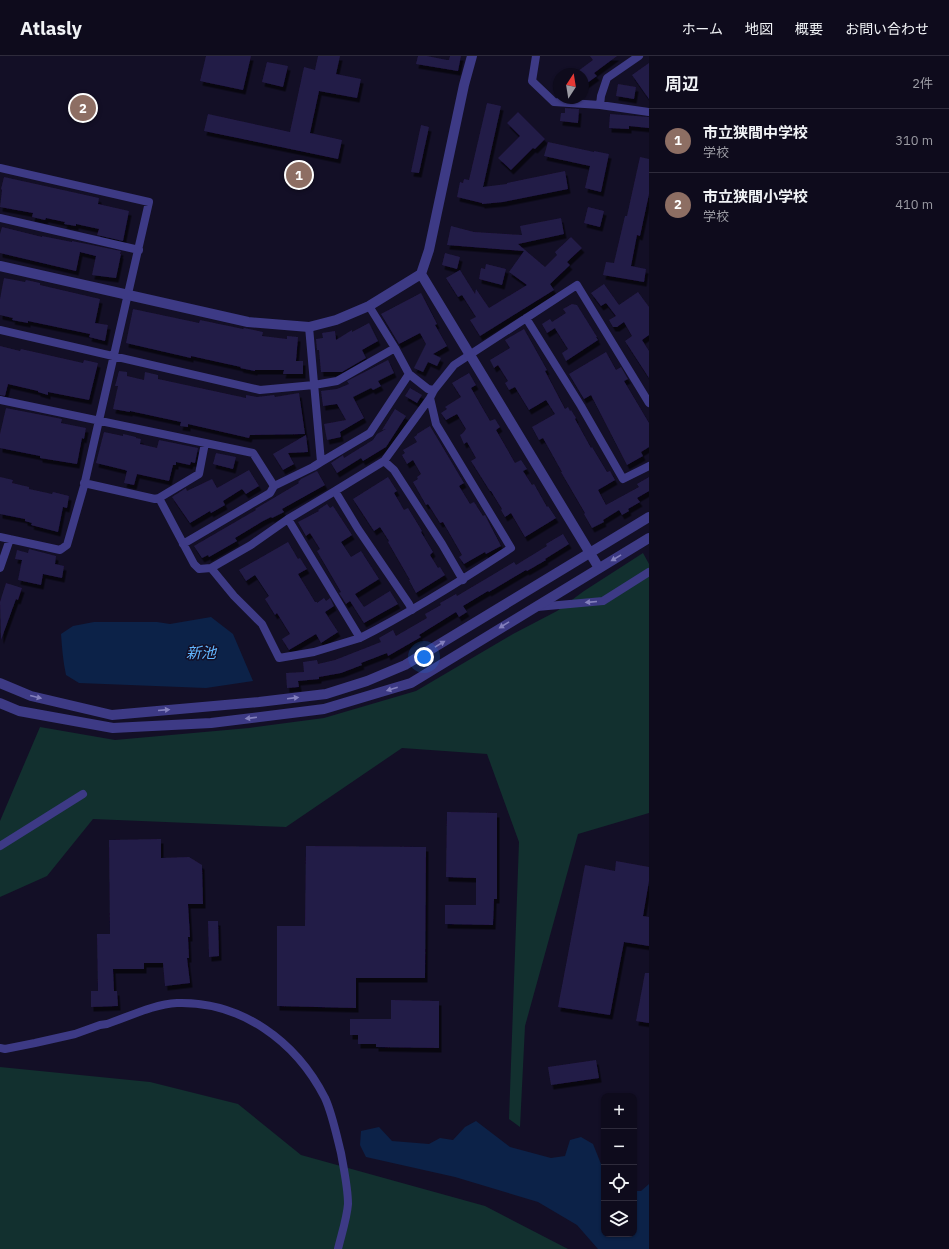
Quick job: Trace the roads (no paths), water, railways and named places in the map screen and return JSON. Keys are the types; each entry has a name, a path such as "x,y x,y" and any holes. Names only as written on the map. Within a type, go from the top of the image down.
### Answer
{"street":[{"path":"0,266 248,322 309,327 336,320 369,306 422,274 429,250 464,85 472,56"},
{"path":"536,56 532,80 554,102 600,105 649,112"},
{"path":"600,105 601,96 607,78 639,56"},
{"path":"0,168 150,202 84,483 67,545 60,550 0,537"},
{"path":"0,218 139,250"},
{"path":"422,274 599,568"},
{"path":"159,498 194,564 199,569 211,568 384,461 430,398 434,390 454,365 577,285 649,403"},
{"path":"369,306 409,374 428,389 434,390"},
{"path":"526,318 623,479 649,466"},
{"path":"309,327 321,462"},
{"path":"0,330 260,390 314,385 337,381 395,348"},
{"path":"183,544 270,493 274,486 313,467 370,433 409,374"},
{"path":"211,568 234,596 262,624 279,658 314,652 360,638 403,616 463,580 511,548 436,424 430,398"},
{"path":"0,400 253,453 274,486"},
{"path":"84,483 155,499 159,498 199,474 205,444"},
{"path":"384,461 394,470 442,544 463,580"},
{"path":"335,491 358,529 412,610"},
{"path":"0,683 31,696 112,715 259,702 326,694 367,681 405,665 649,517"},
{"path":"288,519 360,638"},
{"path":"0,703 19,711 113,728 211,723 324,710 411,683 533,607 649,538"},
{"path":"0,568 10,540"},
{"path":"533,607 603,601 649,572"},
{"path":"0,846 83,794"},
{"path":"0,1048 5,1049 75,1034 151,1008 175,1003 194,1003 220,1009 246,1018 268,1030 283,1042 312,1075 326,1099 337,1136 344,1169 348,1205 338,1249"}],"water":[{"name":"新池","path":"211,617 233,634 253,681 206,688 79,683 66,675 61,634 73,626 94,622 157,622 170,624"},
{"path":"476,1121 510,1147 551,1158 565,1156 570,1140 581,1137 593,1144 601,1164 601,1237 637,1237 637,1191 641,1191 649,1184 649,1249 598,1249 577,1225 538,1202 455,1177 366,1157 360,1145 361,1131 379,1127 392,1141 429,1144 440,1138 453,1140 465,1127"}],"place":[{"name":"市立狭間小学校","path":"83,108"},
{"name":"市立狭間中学校","path":"299,175"}]}
